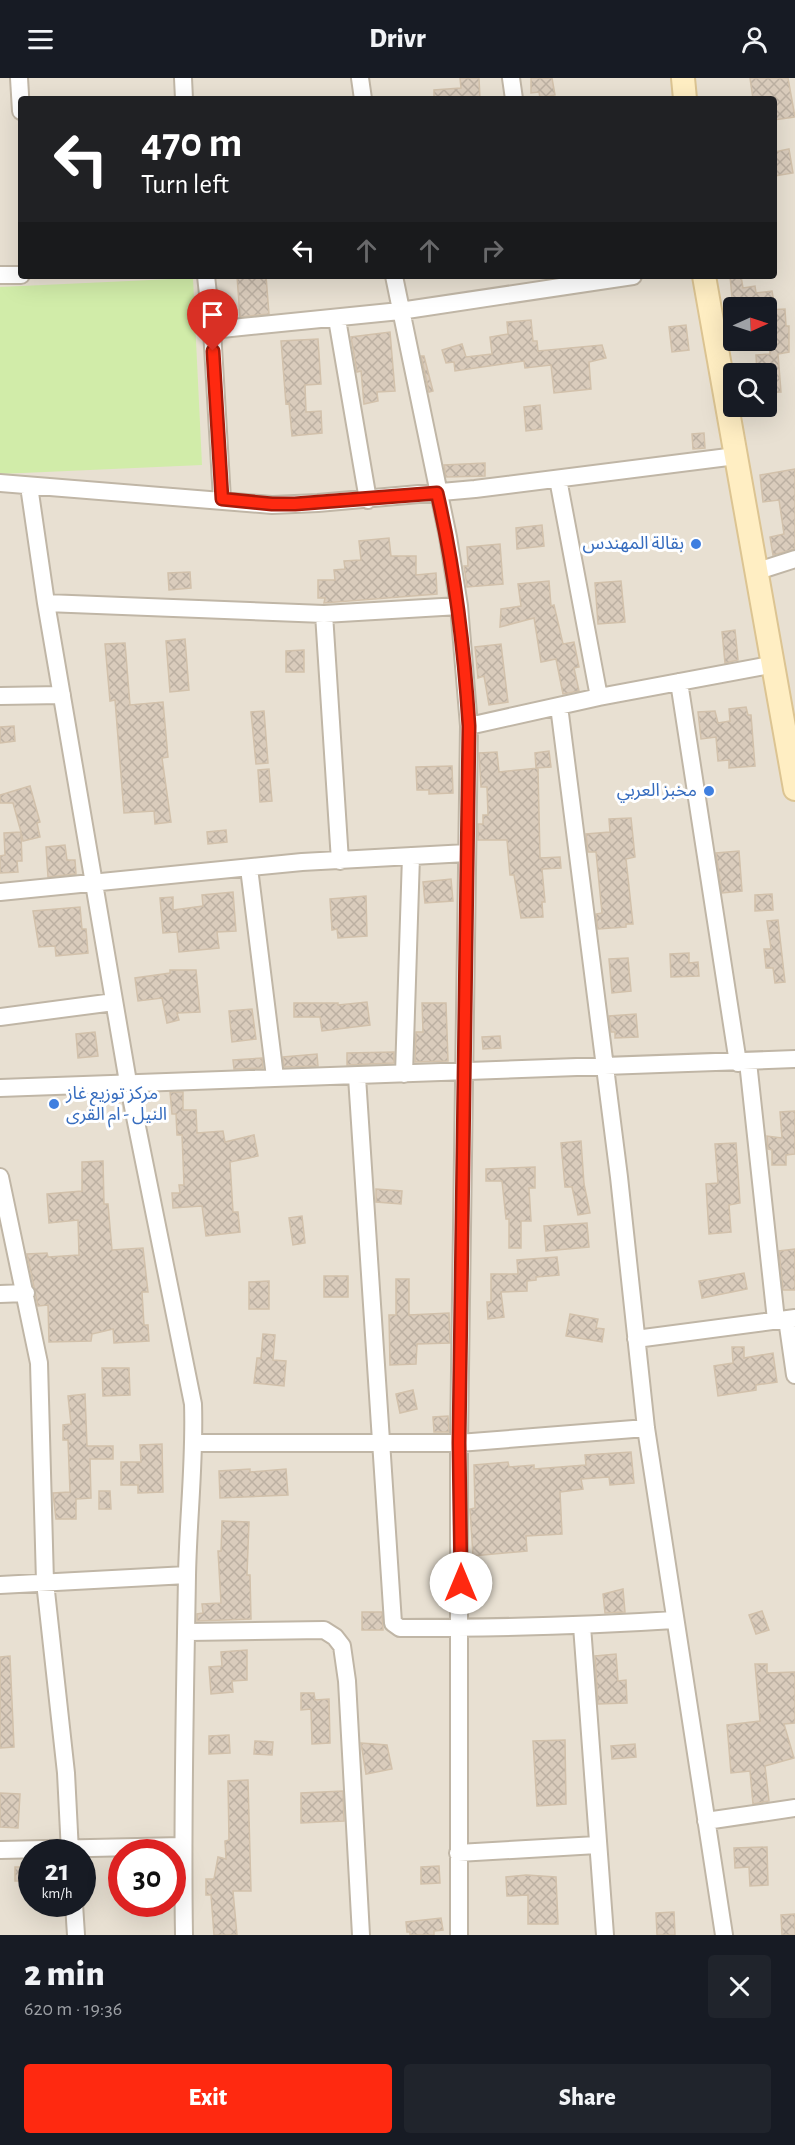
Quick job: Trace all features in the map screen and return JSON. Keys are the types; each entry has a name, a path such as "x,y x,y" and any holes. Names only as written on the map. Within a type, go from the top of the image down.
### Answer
{"street":[{"path":"19,78 20,96"},
{"path":"183,78 184,96"},
{"path":"360,78 363,96"},
{"path":"511,78 514,96"},
{"path":"683,78 685,96"},
{"path":"0,275 18,275"},
{"path":"206,279 212,330 222,499"},
{"path":"395,279 459,606 469,726 459,1443 461,1628 459,1935"},
{"path":"212,330 337,319 400,310 538,283 592,279"},
{"path":"705,279 793,756 795,789"},
{"path":"337,319 368,500"},
{"path":"0,483 272,504 368,500 437,493 736,456"},
{"path":"558,479 599,697"},
{"path":"29,486 46,603 128,1082 191,1385 194,1443 187,1575 188,1632 182,1839"},
{"path":"758,571 795,559"},
{"path":"46,603 324,614 459,606"},
{"path":"324,614 340,861"},
{"path":"469,726 599,697 775,664"},
{"path":"679,682 795,1375"},
{"path":"0,696 62,695"},
{"path":"559,706 605,1068 646,1428 724,1935"},
{"path":"0,892 249,868 467,853"},
{"path":"404,1074 411,856"},
{"path":"249,868 275,1077"},
{"path":"0,1017 114,1002"},
{"path":"0,1088 743,1063 795,1059"},
{"path":"357,1077 393,1623 400,1628 461,1628 582,1626 674,1620"},
{"path":"0,1177 26,1293 36,1345 41,1389 45,1582 66,1773 69,1839"},
{"path":"0,1294 26,1293"},
{"path":"636,1339 786,1319"},
{"path":"194,1443 459,1443 646,1428"},
{"path":"0,1585 187,1575"},
{"path":"582,1626 605,1935"},
{"path":"188,1632 315,1628 335,1637 342,1646 347,1681 362,1935"},
{"path":"706,1821 795,1808"},
{"path":"458,1853 597,1845"},
{"path":"0,1850 18,1850"},
{"path":"75,1917 76,1935"},
{"path":"184,1917 184,1935"}],"shaded area":[{"path":"0,78 795,78 795,1935 0,1935"}],"green space":[{"path":"193,279 202,465 0,474 0,287"}],"building":[{"path":"460,78 479,78 480,96 434,96 434,90 461,88"},
{"path":"531,78 552,78 555,95 540,96 539,92 531,93"},
{"path":"750,78 788,78 795,117 777,120 777,96 753,96"},
{"path":"789,149 793,173 777,176 777,151"},
{"path":"237,279 266,279 269,314 240,317"},
{"path":"730,279 742,279 743,288 755,286 756,293 772,291 773,297 732,297"},
{"path":"777,309 785,309 786,326 789,326 789,352 778,354 781,392 777,392 777,363 756,363 756,355 777,351"},
{"path":"531,320 533,341 537,341 538,351 602,345 606,358 589,362 591,389 554,393 551,365 525,368 524,361 455,371 454,362 446,363 442,350 462,344 466,357 492,354 490,337 508,334 507,322"},
{"path":"686,325 689,350 672,352 669,327"},
{"path":"390,332 395,391 377,392 378,401 364,404 361,371 357,372 351,337"},
{"path":"318,339 321,384 305,385 306,412 321,411 322,433 292,436 289,403 286,404 281,341"},
{"path":"421,356 424,356 433,391 429,392"},
{"path":"540,405 542,429 526,431 524,407"},
{"path":"704,433 705,448 693,449 692,434"},
{"path":"485,463 485,476 446,477 444,465"},
{"path":"795,469 795,549 773,555 770,537 784,534 779,500 763,502 760,475"},
{"path":"542,525 544,546 517,549 516,528"},
{"path":"389,538 391,556 416,556 416,575 436,573 437,594 324,603 325,598 318,598 318,580 335,580 334,570 345,569 344,561 361,560 359,541"},
{"path":"500,544 503,584 467,587 464,566 468,566 467,547"},
{"path":"190,572 191,588 169,590 168,573"},
{"path":"549,581 551,606 554,605 563,644 574,642 579,667 574,668 579,691 563,694 556,659 541,662 534,618 500,627 501,609 521,606 518,584"},
{"path":"621,581 625,622 598,624 595,583"},
{"path":"735,630 738,660 725,663 722,632"},
{"path":"185,639 189,690 170,692 166,641"},
{"path":"125,643 130,705 163,702 168,757 162,758 171,822 155,824 154,811 124,813 115,700 110,701 105,644"},
{"path":"501,644 508,702 489,705 484,676 478,678 475,647"},
{"path":"304,650 304,672 286,672 286,651"},
{"path":"746,707 748,715 751,715 755,766 729,768 729,760 718,761 716,737 701,739 698,712 715,711 718,723 730,721 729,709"},
{"path":"264,711 268,763 256,764 251,712"},
{"path":"14,726 15,741 0,743 0,727"},
{"path":"549,751 551,767 536,768 535,753"},
{"path":"497,752 499,772 538,768 540,858 560,857 561,868 542,869 545,902 542,902 543,917 521,918 514,875 510,875 507,840 478,840 478,824 483,824 483,815 488,815 487,787 481,787 479,753"},
{"path":"452,766 453,793 429,794 429,790 417,790 416,767"},
{"path":"269,769 272,801 260,802 258,770"},
{"path":"30,786 40,822 37,823 40,837 23,841 21,833 22,861 17,861 18,872 0,873 0,856 5,855 4,833 21,832 13,803 0,803 0,795"},
{"path":"631,818 635,857 626,859 633,924 626,924 626,927 598,929 596,914 602,913 596,852 588,852 586,834 610,832 609,819"},
{"path":"226,830 227,842 208,844 207,832"},
{"path":"65,845 67,860 75,860 76,874 48,877 46,847"},
{"path":"739,851 742,891 722,893 716,853"},
{"path":"451,879 453,901 425,903 423,882"},
{"path":"233,892 236,931 217,932 219,948 179,952 177,932 163,933 160,898 173,897 173,910 203,906 202,895"},
{"path":"772,894 773,910 755,911 755,895"},
{"path":"366,896 367,936 338,938 337,929 332,930 330,899"},
{"path":"80,907 82,929 86,929 88,953 56,956 55,946 39,947 33,911"},
{"path":"778,920 785,982 775,983 773,968 766,968 764,949 771,949 767,921"},
{"path":"689,953 689,963 698,962 699,976 671,977 670,954"},
{"path":"628,958 631,991 612,993 609,959"},
{"path":"170,970 196,970 200,1012 177,1013 179,1020 167,1023 162,998 138,1001 135,978 170,973"},
{"path":"367,1002 370,1025 322,1031 320,1017 294,1017 294,1003 338,1003 338,1005"},
{"path":"422,1003 446,1003 448,1061 415,1062 416,1032 423,1032"},
{"path":"252,1009 256,1039 232,1042 229,1011"},
{"path":"636,1014 638,1037 615,1038 615,1032 611,1032 609,1016"},
{"path":"95,1032 98,1056 78,1058 76,1034"},
{"path":"500,1036 501,1048 483,1049 482,1037"},
{"path":"394,1052 394,1063 347,1065 347,1053"},
{"path":"317,1054 318,1066 284,1067 283,1057"},
{"path":"262,1058 263,1068 234,1069 233,1060"},
{"path":"170,1092 183,1092 183,1110 196,1110 197,1133 223,1131 225,1142 254,1135 258,1156 230,1162 233,1212 238,1212 240,1232 206,1236 202,1206 173,1208 172,1193 180,1193 179,1185 184,1185 182,1135 177,1135 176,1114 172,1114"},
{"path":"795,1111 795,1154 786,1155 786,1165 772,1165 772,1150 768,1149 767,1136 782,1138 780,1112"},
{"path":"581,1141 584,1184 590,1213 578,1215 572,1187 565,1187 561,1143"},
{"path":"736,1143 740,1203 729,1205 731,1232 709,1234 706,1184 718,1183 715,1144"},
{"path":"103,1161 104,1204 108,1204 112,1250 143,1248 148,1292 142,1292 144,1325 148,1325 149,1341 114,1343 113,1329 92,1334 91,1341 49,1342 48,1305 38,1306 27,1254 47,1253 48,1257 79,1255 78,1220 49,1223 47,1194 82,1191 82,1162"},
{"path":"535,1167 535,1188 529,1188 531,1221 521,1221 521,1248 509,1248 509,1219 506,1219 502,1181 486,1181 486,1169"},
{"path":"376,1189 402,1191 401,1204 376,1202"},
{"path":"302,1216 305,1243 293,1245 289,1218"},
{"path":"587,1223 589,1247 546,1251 544,1226"},
{"path":"795,1249 795,1290 783,1290 779,1251"},
{"path":"557,1257 559,1275 536,1277 536,1280 527,1281 527,1291 501,1292 504,1317 488,1319 487,1302 491,1302 491,1274 518,1274 517,1260"},
{"path":"744,1273 747,1289 702,1298 699,1281"},
{"path":"324,1276 348,1276 348,1297 324,1297"},
{"path":"396,1279 409,1279 409,1315 449,1313 450,1343 417,1344 416,1364 390,1365 389,1315 396,1315"},
{"path":"269,1281 269,1309 249,1309 249,1282"},
{"path":"570,1314 598,1319 596,1328 604,1329 602,1342 566,1336"},
{"path":"263,1334 275,1335 273,1360 286,1361 284,1386 254,1383 257,1358 261,1358"},
{"path":"732,1347 744,1347 744,1358 773,1353 777,1382 756,1385 756,1390 718,1396 714,1366 733,1363"},
{"path":"102,1368 129,1368 130,1395 103,1396"},
{"path":"413,1390 417,1409 400,1413 396,1394"},
{"path":"85,1394 87,1446 113,1446 113,1459 90,1459 91,1498 76,1499 76,1519 56,1519 53,1493 70,1492 68,1440 63,1440 63,1425 71,1424 68,1396"},
{"path":"448,1416 449,1432 434,1432 433,1417"},
{"path":"162,1444 163,1492 138,1493 138,1485 121,1485 121,1462 141,1462 140,1445"},
{"path":"631,1452 634,1483 610,1485 609,1477 581,1479 583,1489 560,1492 562,1534 526,1536 527,1551 473,1556 470,1509 475,1508 474,1465 508,1462 509,1467 534,1465 534,1469 586,1465 585,1455"},
{"path":"250,1469 250,1472 286,1469 288,1495 220,1498 219,1471"},
{"path":"99,1491 110,1491 111,1509 99,1509"},
{"path":"222,1521 249,1522 247,1575 250,1575 251,1619 197,1621 197,1614 203,1613 202,1604 221,1603 218,1551 221,1551"},
{"path":"623,1589 625,1612 605,1613 603,1594"},
{"path":"762,1611 769,1630 756,1634 749,1615"},
{"path":"362,1612 382,1612 383,1630 362,1630"},
{"path":"247,1650 247,1680 232,1681 233,1692 211,1694 209,1667 222,1666 221,1652"},
{"path":"616,1654 618,1681 626,1680 627,1703 598,1704 595,1656"},
{"path":"10,1656 14,1747 0,1748 0,1657"},
{"path":"755,1664 767,1664 767,1673 795,1672 795,1723 784,1724 794,1758 765,1766 769,1801 753,1804 750,1771 731,1773 727,1725 760,1721"},
{"path":"301,1693 314,1693 315,1700 329,1699 330,1743 312,1744 311,1709 301,1710"},
{"path":"229,1735 230,1753 209,1754 209,1736"},
{"path":"565,1740 566,1804 537,1806 533,1741"},
{"path":"255,1741 273,1742 272,1755 254,1754"},
{"path":"361,1743 387,1745 392,1769 366,1774"},
{"path":"635,1744 636,1757 612,1759 611,1746"},
{"path":"248,1780 251,1891 233,1891 237,1935 214,1935 211,1895 206,1895 206,1879 214,1879 218,1857 226,1859 225,1841 229,1840 228,1781"},
{"path":"343,1791 344,1821 301,1823 301,1793"},
{"path":"0,1793 20,1794 18,1828 0,1827"},
{"path":"767,1847 768,1885 750,1886 749,1867 735,1868 734,1848"},
{"path":"439,1866 440,1883 421,1884 421,1867"},
{"path":"15,1867 18,1867 18,1881 15,1881"},
{"path":"526,1875 556,1877 558,1924 528,1924 528,1895 507,1896 506,1877"},
{"path":"674,1912 675,1935 657,1935 656,1913"},
{"path":"795,1914 795,1935 782,1935 781,1915"},
{"path":"441,1918 443,1930 434,1931 434,1935 410,1935 410,1932 407,1932 406,1922"}],"place":[{"name":"بقالة المهندس","path":"696,544"},
{"name":"مخبز العربي","path":"709,791"},
{"name":"مركز توزيع غاز النيل - ام القرى","path":"54,1104"}],"route":[{"path":"213,351 222,499 295,504 437,493 447,537 459,606 469,726 459,1443 461,1583"}]}
